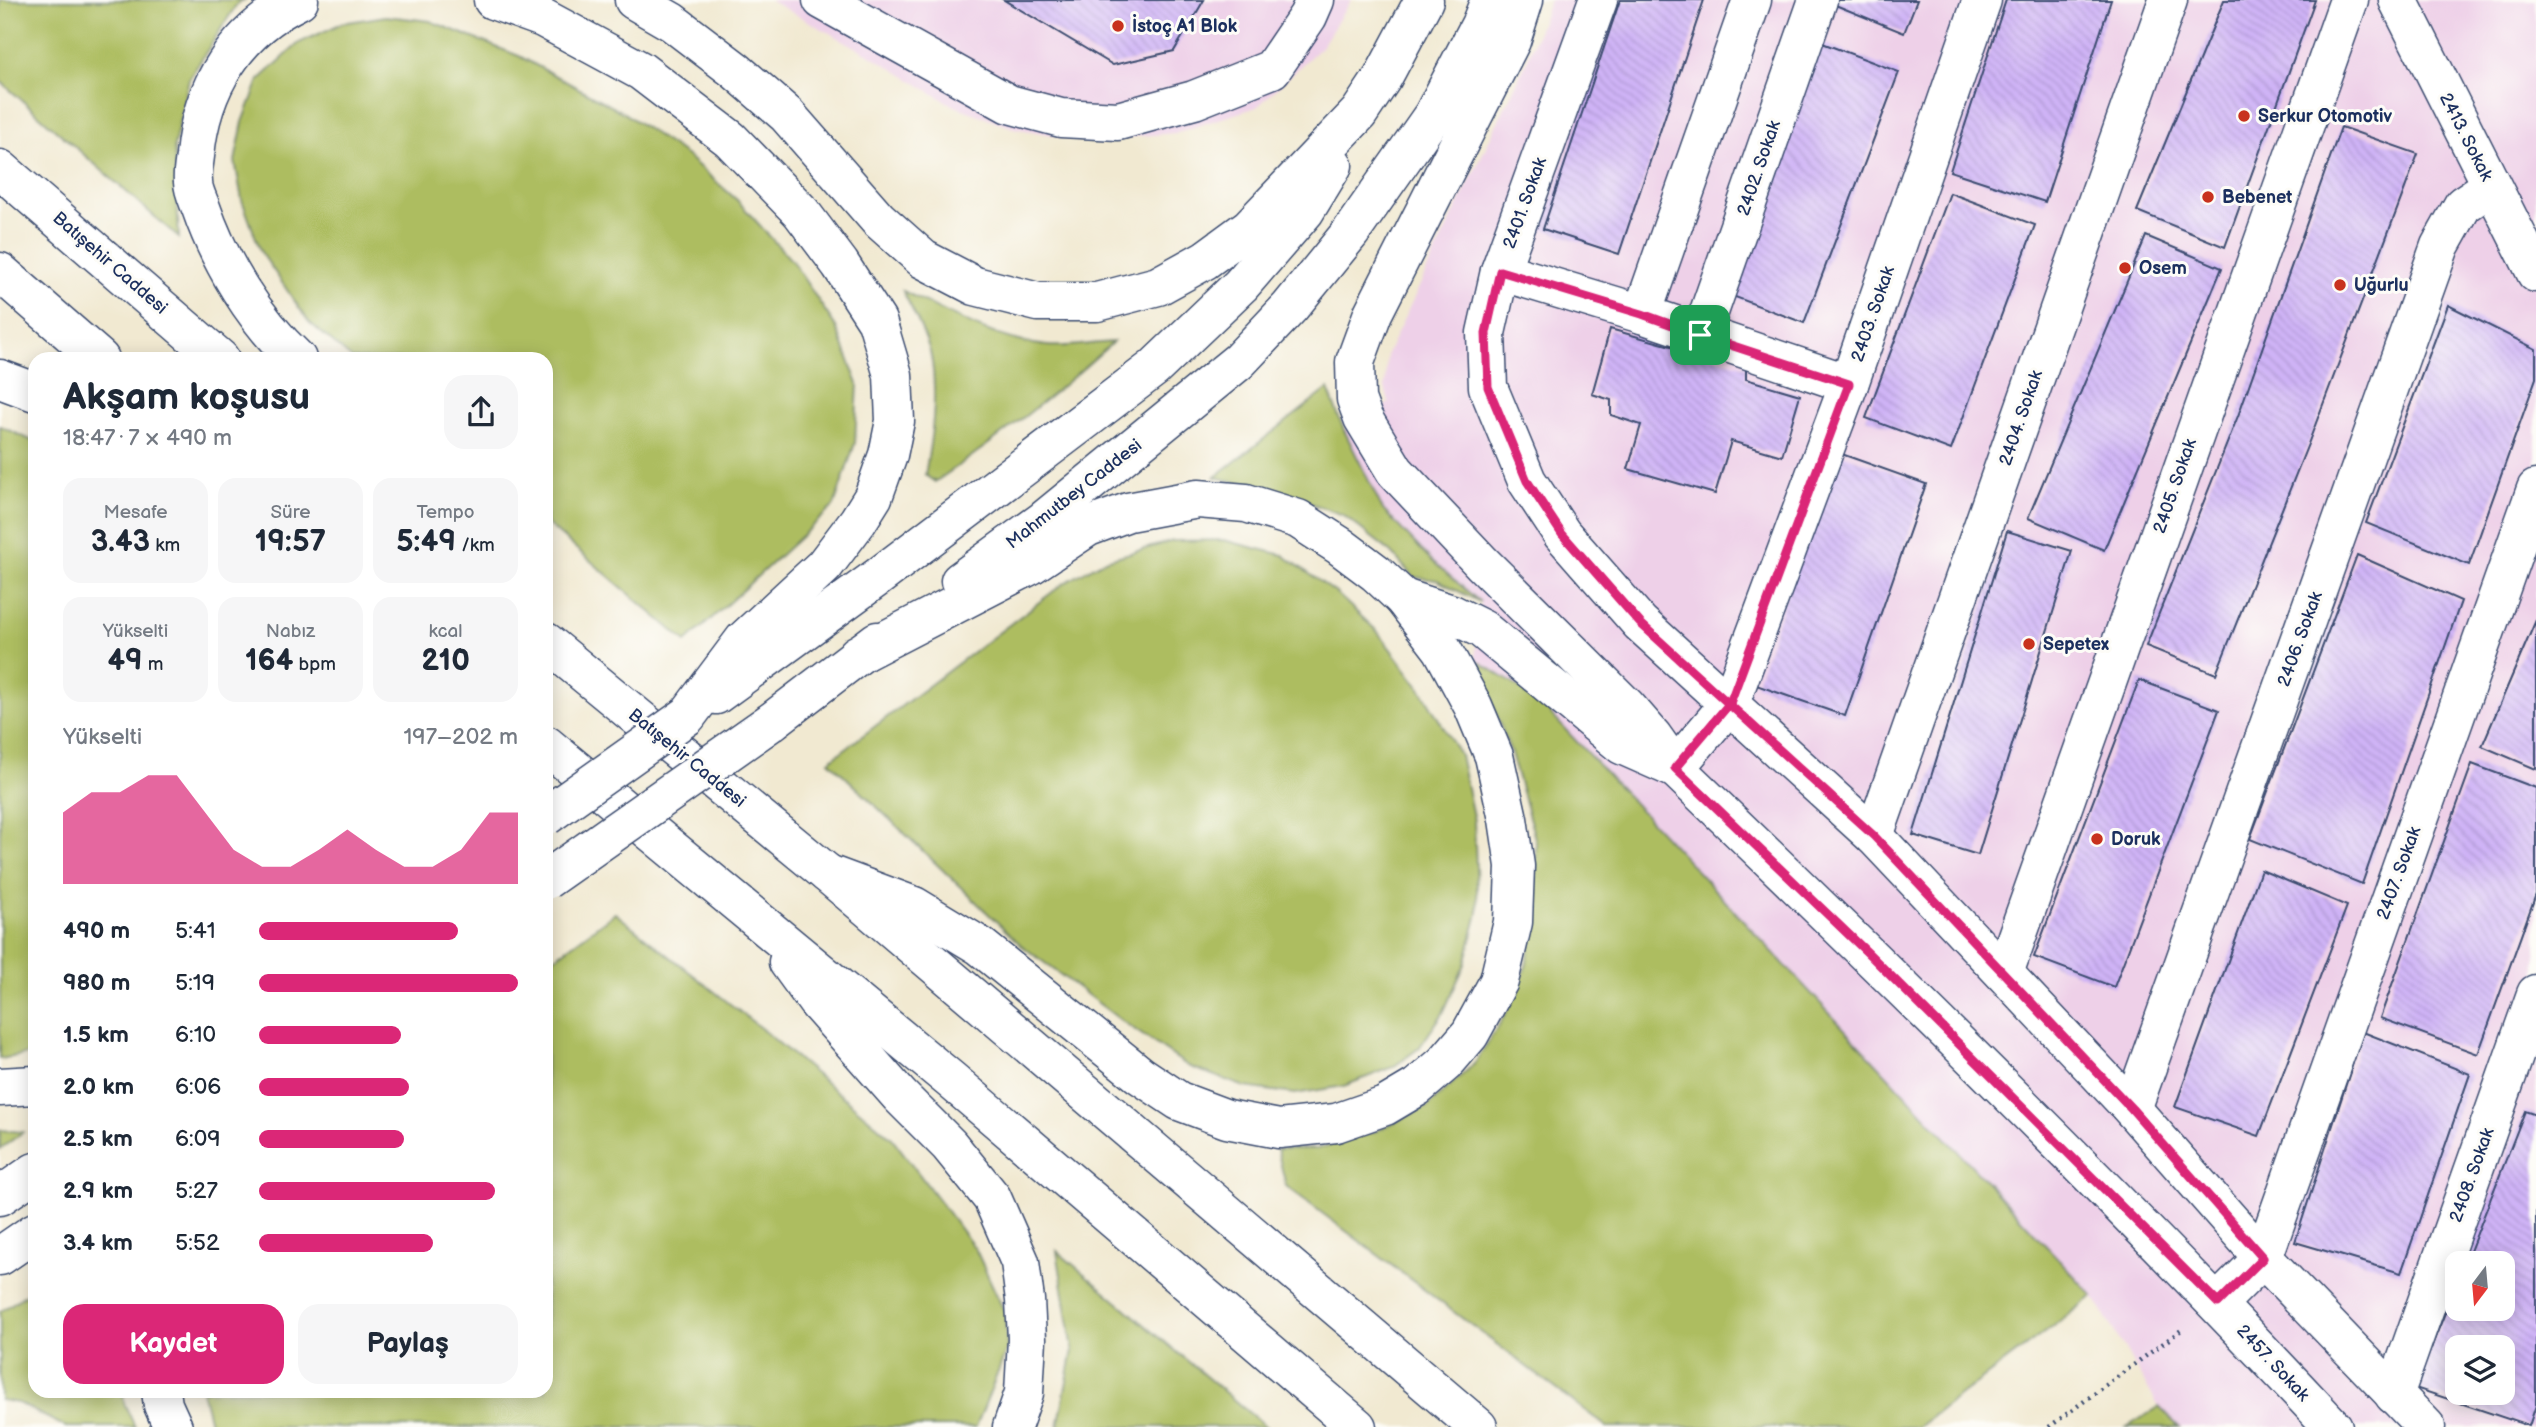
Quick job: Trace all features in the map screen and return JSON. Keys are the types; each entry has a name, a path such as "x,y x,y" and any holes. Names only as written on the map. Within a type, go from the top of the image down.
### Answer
{"main road":[{"path":"291,352 251,306 211,239 192,183 197,133 207,97 226,62 273,13 299,0"},
{"path":"493,0 543,18 641,71 730,139 801,212 841,264 877,321 893,375 895,421 888,456 873,497 859,521 824,566 744,640 687,716"},
{"path":"634,0 672,22 788,115 878,219 923,259 975,286 1038,302 1097,302 1110,299 1158,286 1206,260 1250,227 1359,113"},
{"path":"822,0 1009,104 1061,118 1118,121 1194,100 1272,69 1308,16 1315,0"},
{"path":"553,811 878,577 1154,368 1241,285 1305,211 1359,113 1389,67 1424,0"},
{"name":"Mahmutbey Caddesi","path":"553,875 771,722 857,655 1044,520 1239,361 1290,307 1351,232 1433,115 1480,25 1490,0"},
{"path":"1524,0 1511,41 1373,313 1355,362 1356,399 1363,418 1395,471 1482,564 1626,706 1675,768"},
{"name":"2401. Sokak","path":"1598,0 1500,271 1486,333 1488,387 1527,481 1562,534 1640,623 1874,836 2132,1109 2263,1258 2426,1427"},
{"path":"1642,314 1752,0"},
{"name":"2402. Sokak","path":"1700,335 1818,0"},
{"name":"2403. Sokak","path":"1675,768 1730,703 1849,384 1982,0"},
{"name":"2404. Sokak","path":"1874,836 2168,0"},
{"name":"2405. Sokak","path":"2004,973 2349,0"},
{"name":"2413. Sokak","path":"2398,0 2536,273"},
{"name":"Batışehir Caddesi","path":"0,169 212,352"},
{"name":"2406. Sokak","path":"2132,1109 2440,246 2463,205 2491,186"},
{"path":"1500,271 1642,314 1849,384"},
{"path":"0,272 92,352"},
{"path":"0,380 28,390"},
{"name":"2407. Sokak","path":"2263,1258 2536,489"},
{"path":"828,874 914,906 980,946 1140,1075 1179,1101 1227,1119 1279,1129 1336,1123 1385,1106 1417,1087 1445,1063 1471,1034 1499,981 1513,922 1514,877 1508,818 1494,756 1473,706 1442,649 1403,598 1367,566 1298,519 1246,503 1198,499 1128,512 1088,527 1031,565 857,655"},
{"path":"1403,598 1452,614 1482,629 1622,745 1675,768"},
{"name":"Batışehir Caddesi","path":"553,648 828,874 1478,1427"},
{"path":"553,751 754,915 1357,1427"},
{"name":"2457. Sokak","path":"1675,768 1870,955 2218,1303 2333,1427"},
{"path":"754,915 817,1002 900,1096 949,1145 992,1198 1020,1262 1024,1300 1027,1339 1024,1393 1012,1427"},
{"name":"2408. Sokak","path":"2394,1395 2536,994"},
{"path":"0,1087 28,1085"},
{"path":"0,1196 28,1177"},
{"path":"0,1256 28,1237"},
{"path":"2218,1303 2263,1258"},
{"path":"162,1398 173,1427"}],"path":[{"path":"2049,1427 2218,1303"}],"shaded area":[{"path":"769,0 1351,0 1322,46 1257,107 1175,133 1087,141 1013,128 952,105 872,56"},
{"path":"1550,0 2536,0 2536,1427 2179,1427 2159,1407 2093,1296 1537,699 1475,659 1480,602 1430,559 1383,510 1344,430 1389,403 1385,387 1387,354 1526,63"}],"green space":[{"path":"0,0 244,0 237,4 189,79 174,146 179,238 0,81"},
{"path":"386,16 430,21 519,56 624,113 687,156 737,200 792,261 836,327 858,384 855,443 834,506 686,642 553,529 553,352 344,352 309,322 261,252 242,200 235,161 243,122 259,80 299,43 342,23"},
{"path":"903,291 1010,339 1048,346 1113,342 1027,415 935,482 925,475 934,401 931,356 923,332"},
{"path":"1328,389 1344,430 1383,510 1430,559 1480,602 1437,580 1413,577 1392,553 1343,515 1280,492 1215,477"},
{"path":"0,426 28,439 28,1054 0,1059"},
{"path":"1223,540 1283,555 1336,593 1377,631 1422,691 1460,755 1474,821 1478,913 1465,964 1443,1013 1419,1048 1393,1067 1344,1086 1295,1094 1245,1087 1188,1066 1122,1021 1021,945 829,761 1063,584 1105,560 1173,541"},
{"path":"1475,659 1537,699 2093,1296 1918,1427 1607,1427 1286,1186 1277,1149 1317,1149 1376,1131 1427,1107 1475,1063 1505,1015 1526,966 1536,916 1536,842 1511,753"},
{"path":"615,913 763,1030 892,1138 976,1250 1005,1313 1007,1349 976,1427 211,1427 204,1398 553,1398 553,959"},
{"path":"0,1130 23,1132 0,1149"},
{"path":"1057,1251 1266,1427 1058,1427 1073,1350"},
{"path":"28,1293 28,1398 124,1398 135,1427 66,1427 18,1403 0,1400 0,1312"},
{"path":"2159,1407 2179,1427 2127,1427"}],"building":[{"name":"İstoç A1 Blok","path":"1004,0 1204,0 1174,51 1113,65"},
{"path":"1620,0 1704,0 1619,254 1543,229"},
{"path":"1823,0 1917,0 1904,33"},
{"path":"2006,0 2111,0 2045,202 1950,171"},
{"path":"2224,0 2315,0 2225,247 2137,211"},
{"path":"1817,41 1899,72 1804,323 1722,292"},
{"path":"2341,127 2418,154 2308,444 2216,674 2146,646 2238,416"},
{"path":"1950,193 2035,225 1951,450 1866,418"},
{"path":"2146,236 2222,268 2104,550 2028,518"},
{"path":"2448,305 2536,349 2536,378 2469,565 2366,523"},
{"path":"1610,329 1746,367 1746,379 1800,395 1782,456 1731,441 1715,494 1628,469 1641,425 1611,415 1611,400 1592,394"},
{"path":"1836,452 1926,484 1845,716 1756,685"},
{"path":"2007,531 2072,551 1978,855 1913,835"},
{"path":"2357,555 2461,601 2362,884 2250,839"},
{"path":"2536,620 2536,769 2482,746"},
{"path":"2139,680 2219,710 2114,987 2034,957"},
{"path":"2472,764 2536,788 2536,894 2478,1054 2380,1018"},
{"path":"2261,870 2347,906 2259,1136 2175,1107"},
{"path":"2363,1032 2470,1074 2401,1273 2295,1242"},
{"path":"2525,1111 2536,1115 2536,1405 2529,1426 2466,1405 2515,1405 2515,1335 2445,1335 2445,1398 2415,1388 2445,1313 2445,1321 2515,1321 2515,1251 2470,1251"}],"place":[{"name":"İstoç A1 Blok","path":"1118,26"},
{"name":"Serkur Otomotiv","path":"2244,116"},
{"name":"Bebenet","path":"2208,197"},
{"name":"Osem","path":"2125,268"},
{"name":"Uğurlu","path":"2340,285"},
{"name":"Sepetex","path":"2029,644"},
{"name":"Doruk","path":"2097,839"}],"route":[{"path":"1700,335 1642,314 1500,271 1486,333 1488,387 1527,481 1562,534 1640,623 1730,703 1874,836 2132,1109 2263,1258 2218,1303 1870,955 1675,768 1730,703 1849,384 1700,335"}]}
